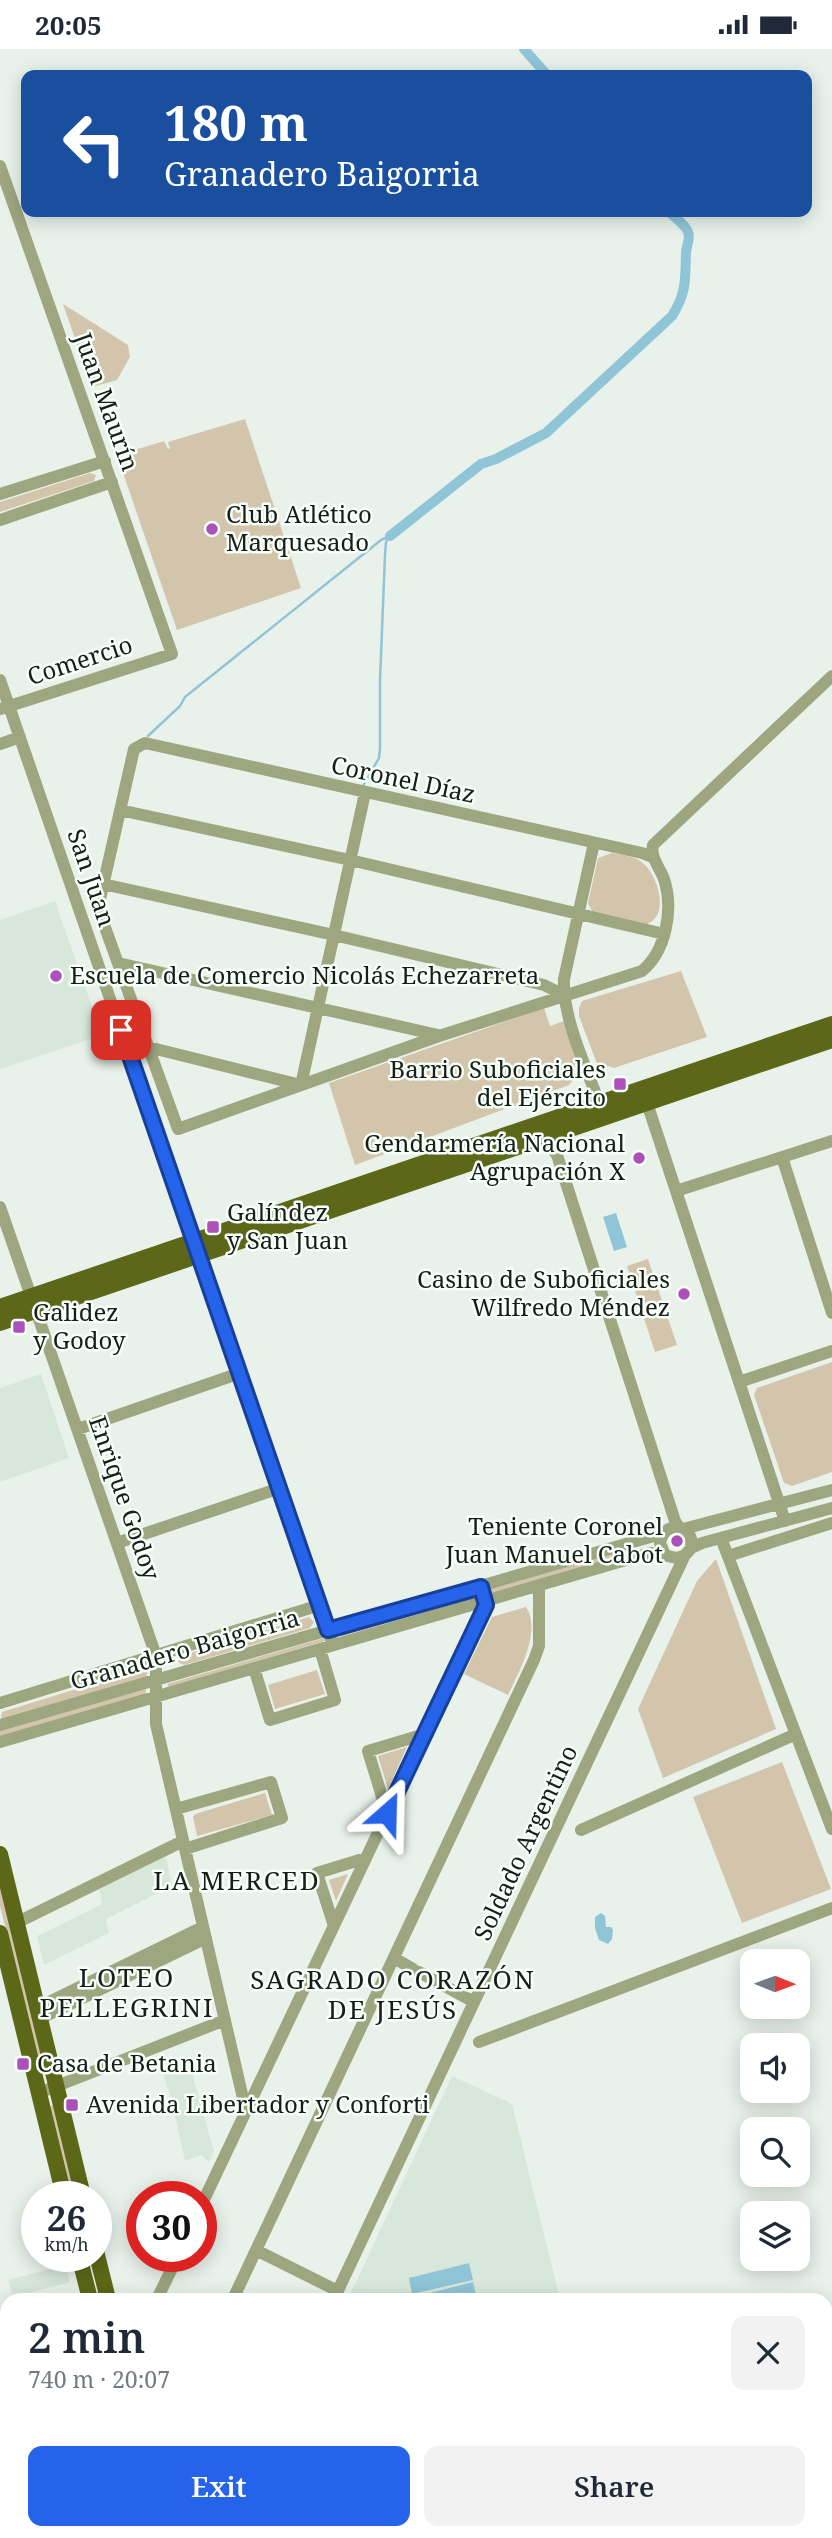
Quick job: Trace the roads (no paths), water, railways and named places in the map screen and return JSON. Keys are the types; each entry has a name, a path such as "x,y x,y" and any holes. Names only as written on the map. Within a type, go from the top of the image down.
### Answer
{"main road":[{"path":"198,1248 542,1139 602,1110 832,1024"},
{"path":"0,1324 34,1304 198,1248 521,1130 602,1110 647,1103 832,1040"},
{"path":"0,1307 34,1304"},
{"path":"0,1854 79,2181"},
{"path":"0,1933 60,2181"},
{"path":"83,2272 88,2293"},
{"path":"101,2272 106,2293"}],"street":[{"name":"Juan Maurín","path":"1,174 113,482 172,654"},
{"path":"0,494 105,461"},
{"path":"0,520 113,482"},
{"name":"Comercio","path":"4,707 172,654"},
{"path":"664,934 350,860 120,810 98,908 178,1129 439,1036 642,971 655,957 664,934 668,912 661,871 652,857 653,845 832,676"},
{"name":"San Juan","path":"0,680 4,707 20,737 333,1645"},
{"path":"0,744 20,737"},
{"name":"Coronel Díaz","path":"120,810 134,750 145,743 652,857"},
{"path":"301,1085 365,793"},
{"path":"626,850 658,838"},
{"path":"594,843 564,979 564,995 570,1025 602,1110"},
{"path":"103,884 544,985 564,995"},
{"path":"118,963 439,1036"},
{"path":"148,1047 301,1085"},
{"path":"647,1103 785,1521"},
{"path":"521,1130 542,1139 557,1155 675,1521 691,1538 687,1553"},
{"path":"676,1191 832,1141"},
{"path":"782,1157 832,1313"},
{"name":"Enrique Godoy","path":"0,1207 156,1656 156,1724 246,2111"},
{"path":"739,1382 832,1351"},
{"path":"78,1429 240,1373"},
{"path":"117,1543 280,1488"},
{"name":"Granadero Baigorria","path":"0,1725 481,1587 673,1527 681,1528 832,1490"},
{"path":"687,1553 721,1538 832,1508"},
{"path":"728,1556 831,1525"},
{"path":"664,1532 660,1543 664,1553"},
{"path":"721,1538 829,1812 832,1829"},
{"name":"Granadero Baigorria","path":"0,1742 650,1553 664,1553 673,1559 687,1553"},
{"name":"Soldado Argentino","path":"337,2293 687,1553"},
{"path":"213,2181 486,1605 481,1587"},
{"path":"236,2293 534,1660 539,1646 539,1587"},
{"name":"Granadero Baigorria","path":"0,1703 320,1605"},
{"name":"Granadero Baigorria","path":"254,1668 270,1720 335,1700 320,1649"},
{"path":"387,1813 368,1751 425,1734"},
{"path":"581,1830 796,1734"},
{"path":"16,1923 184,1845 282,1818 271,1782 176,1809"},
{"path":"334,1926 317,1873 366,1858"},
{"path":"479,2042 832,1908"},
{"path":"38,2014 204,1933"},
{"path":"394,1958 474,2002"},
{"path":"39,2093 225,2020"},
{"path":"256,2250 332,2293"},
{"path":"160,2293 170,2272"}],"water":[{"path":"616,1213 627,1247 614,1251 603,1217"},
{"path":"601,1913 605,1916 606,1927 613,1930 608,1944 599,1940 595,1928 595,1917"},
{"path":"469,2263 473,2280 412,2293 409,2278"},
{"path":"473,2282 476,2293 430,2293"}],"waterway":[{"path":"524,49 543,70"},
{"path":"390,536 481,464 546,433 672,316 683,293 689,237 685,226 675,217"},
{"path":"148,736 180,706 185,697 381,540 390,536"},
{"path":"363,786 379,758 380,749 380,680 388,539"}],"place":[{"name":"Club Atlético Marquesado","path":"212,529"},
{"name":"Escuela de Comercio Nicolás Echezarreta","path":"56,976"},
{"name":"Barrio Suboficiales del Ejército","path":"620,1084"},
{"name":"Gendarmería Nacional Agrupación X","path":"639,1158"},
{"name":"Galíndez y San Juan","path":"213,1227"},
{"name":"Casino de Suboficiales Wilfredo Méndez","path":"684,1294"},
{"name":"Galidez y Godoy","path":"19,1327"},
{"name":"Teniente Coronel Juan Manuel Cabot","path":"677,1541"},
{"name":"Casa de Betania","path":"23,2064"},
{"name":"Avenida Libertador y Conforti","path":"72,2105"}],"district":[{"name":"LA MERCED","path":"237,1881"},
{"name":"LOTEO PELLEGRINI","path":"127,1992"},
{"name":"SAGRADO CORAZÓN DE JESÚS","path":"393,1994"}]}
